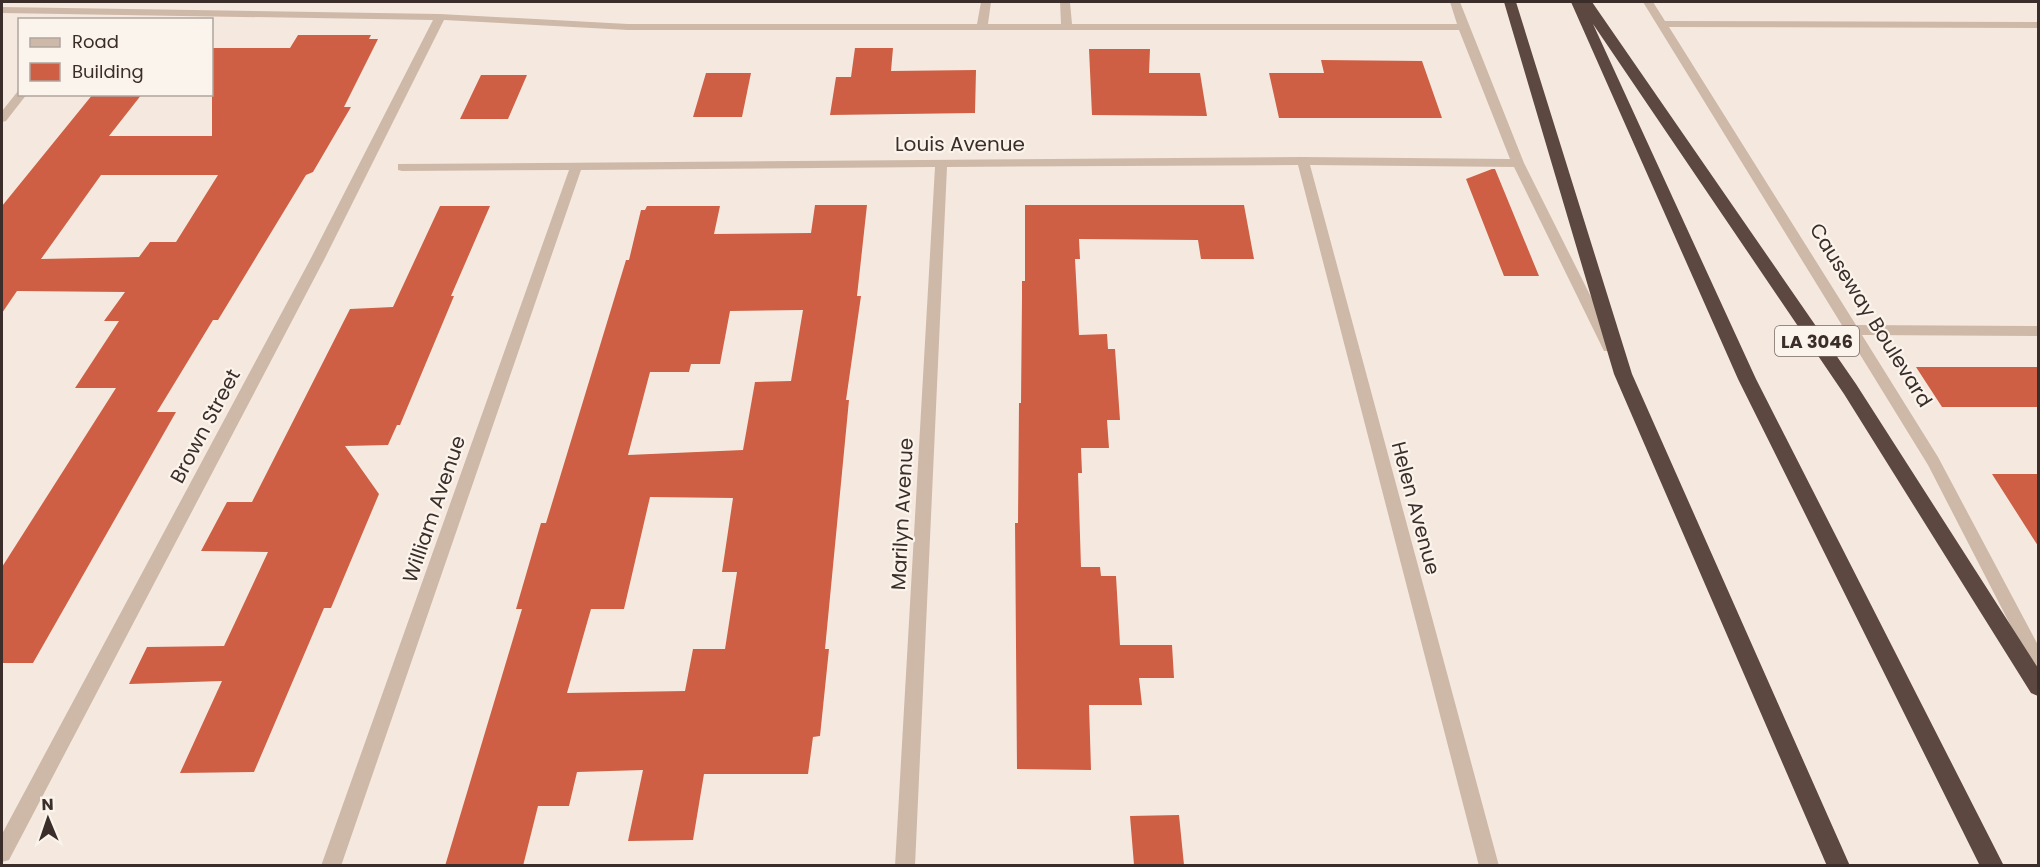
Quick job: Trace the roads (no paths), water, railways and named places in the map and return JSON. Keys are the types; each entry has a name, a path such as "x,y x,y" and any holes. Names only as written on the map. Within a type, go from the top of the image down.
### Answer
{"highway":[{"path":"1510,2 1623,374 1839,866"},
{"path":"1577,2 1747,379 1993,866"},
{"name":"LA 3046","path":"1585,2 1850,389 2038,686"}],"street":[{"path":"982,27 986,2"},
{"path":"1065,2 1067,27"},
{"path":"1455,2 1518,163 1623,374"},
{"name":"Causeway Boulevard","path":"1648,2 1933,461 2038,661"},
{"path":"2,10 440,16 628,27 1463,27"},
{"path":"90,18 97,10"},
{"name":"Brown Street","path":"2,853 318,258 440,16"},
{"path":"1661,24 2038,25"},
{"path":"2,118 20,96"},
{"name":"Louis Avenue","path":"402,167 1302,161 1518,163"},
{"name":"Helen Avenue","path":"1302,161 1489,866"},
{"name":"Marilyn Avenue","path":"905,866 941,164"},
{"name":"William Avenue","path":"331,866 576,167"},
{"path":"1852,330 2038,331"}]}
